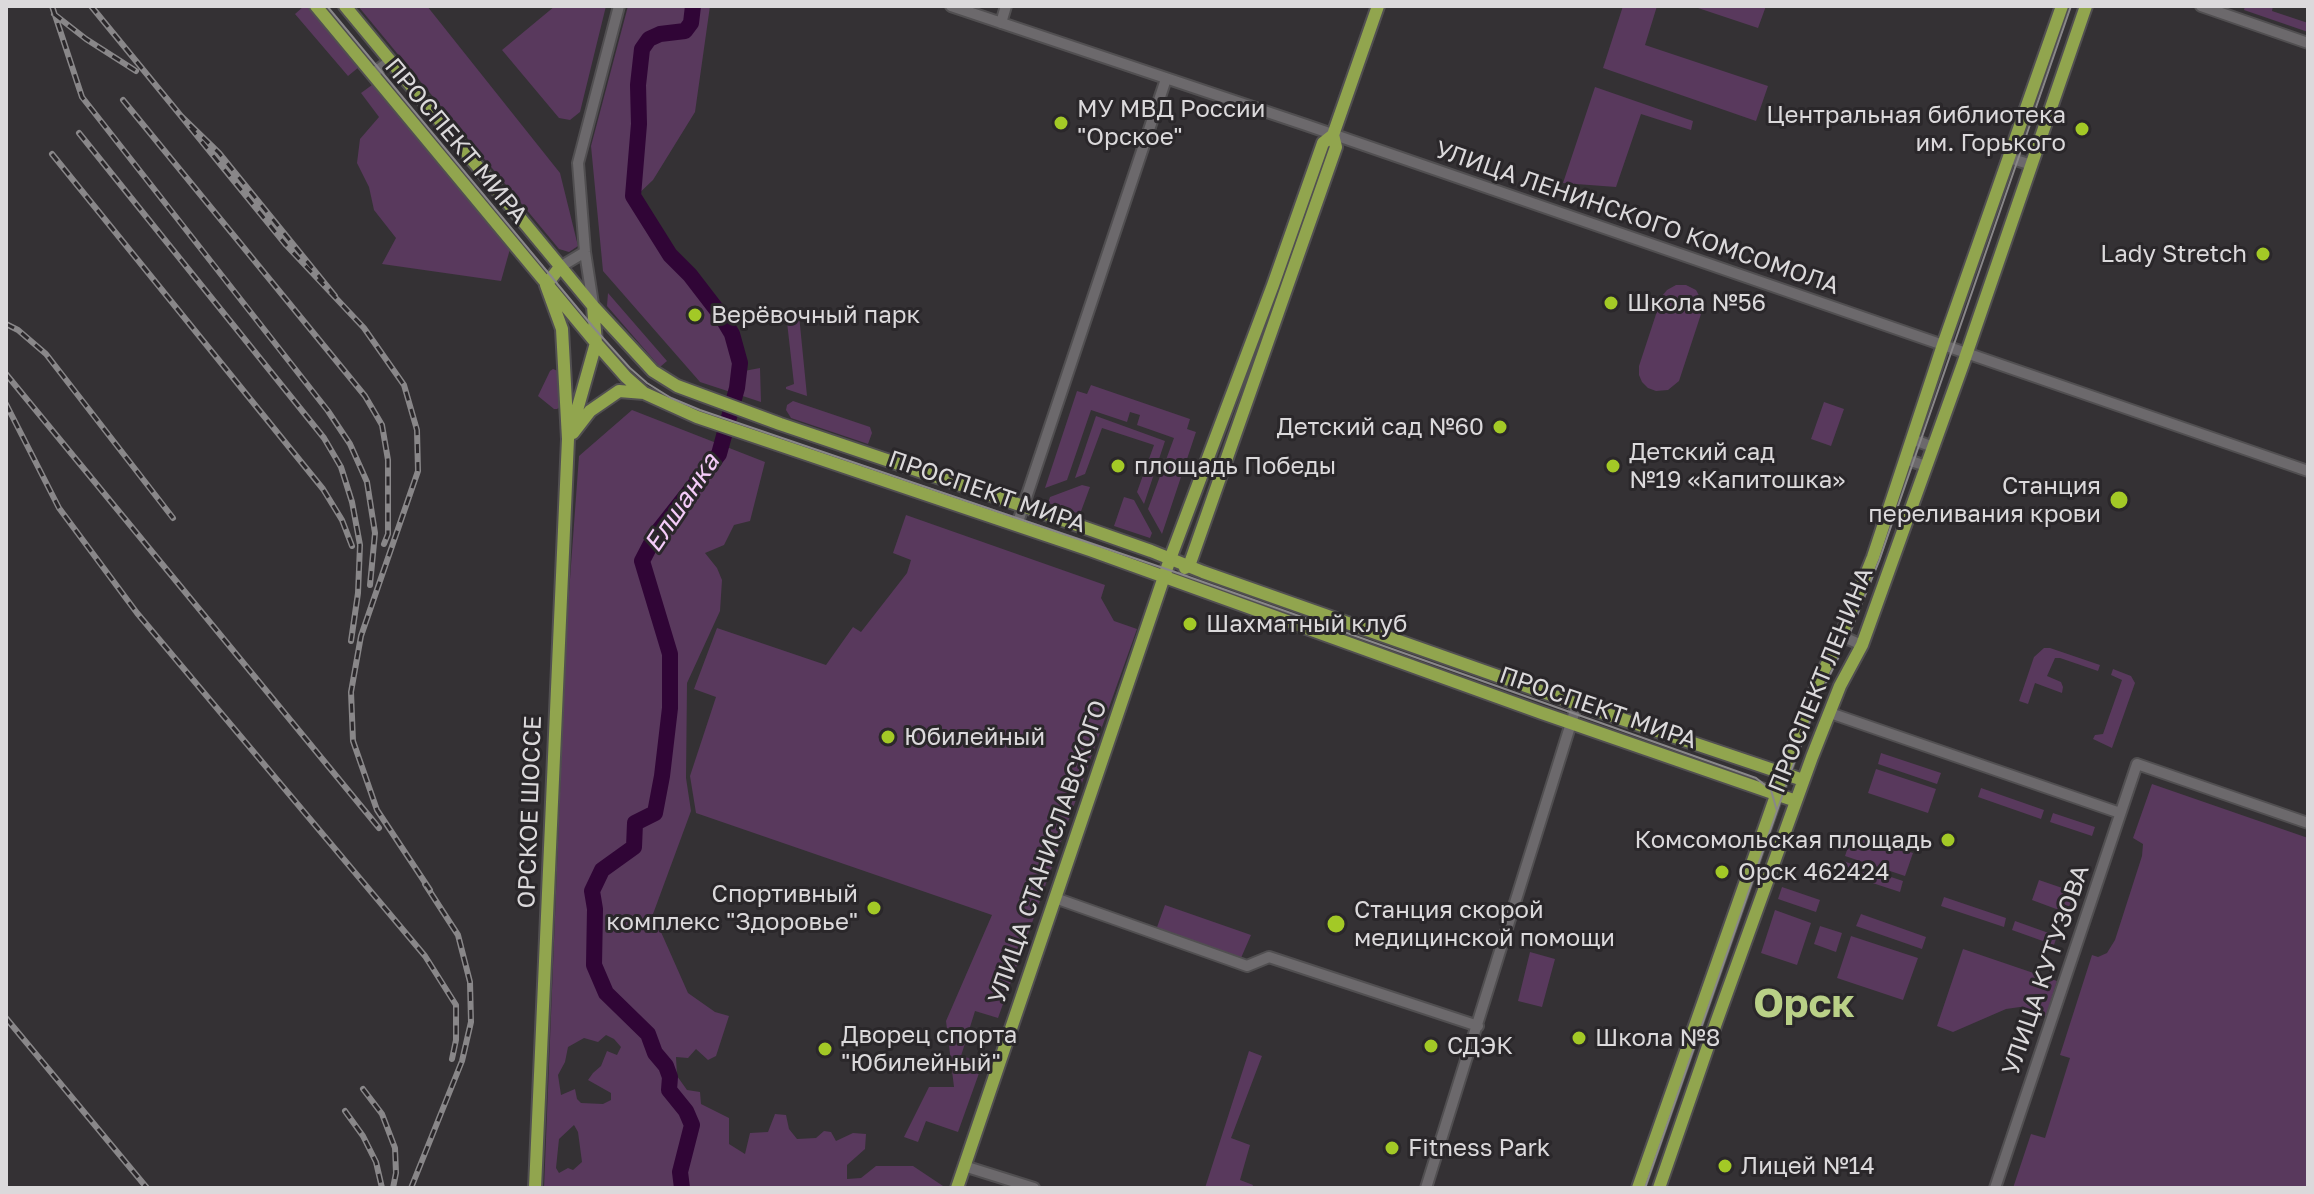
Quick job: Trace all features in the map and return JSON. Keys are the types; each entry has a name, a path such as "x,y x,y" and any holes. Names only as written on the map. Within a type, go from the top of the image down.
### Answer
{"main road":[{"name":"ПРОСПЕКТ МИРА","path":"316,6 546,285 626,377 644,393 697,417 1165,576 1542,713 1796,801"},
{"name":"ПРОСПЕКТ МИРА","path":"345,6 593,306 653,371 677,386 1577,704 1803,780"},
{"name":"УЛИЦА СТАНИСЛАВСКОГО","path":"957,1188 1170,559 1323,143 1333,135 1378,6"},
{"name":"ПРОСПЕКТ ЛЕНИНА","path":"1638,1188 1819,680 1841,636 1873,557 1943,345 2062,6"},
{"name":"ПРОСПЕКТ ЛЕНИНА","path":"1659,1188 1803,780 1840,686 1862,645 2086,6"},
{"name":"УЛИЦА СТАНИСЛАВСКОГО","path":"1189,566 1336,147 1333,135"},
{"path":"560,267 546,285 562,329 568,439"},
{"path":"568,439 596,343 593,306"},
{"path":"568,439 590,411 619,391 644,393"},
{"name":"ОРСКОЕ ШОССЕ","path":"535,1188 568,439"},
{"path":"1165,576 1189,566"}],"street":[{"path":"593,306 578,163 619,6"},
{"name":"УЛИЦА ЛЕНИНСКОГО КОМСОМОЛА","path":"951,6 2308,471"},
{"path":"1001,23 1006,6"},
{"path":"2201,6 2308,43"},
{"path":"372,74 390,61"},
{"path":"1017,525 1166,79"},
{"path":"2009,158 2032,165"},
{"path":"560,267 585,252"},
{"path":"1912,439 1933,447"},
{"path":"1905,459 1926,466"},
{"path":"1886,518 1905,525"},
{"path":"1873,557 1891,564"},
{"path":"1291,623 1298,605"},
{"path":"1322,634 1328,616"},
{"path":"1841,636 1862,645"},
{"path":"1409,665 1416,647"},
{"path":"1819,680 1840,686"},
{"path":"1542,713 1549,694"},
{"path":"1426,1188 1577,704"},
{"path":"1830,713 2120,813"},
{"path":"1632,744 1639,724"},
{"name":"УЛИЦА КУТУЗОВА","path":"1995,1188 2137,764 2308,823"},
{"path":"1055,898 1247,966 1269,957 1478,1026"},
{"path":"1725,944 1741,951"},
{"path":"1699,1017 1716,1023"},
{"path":"1682,1067 1699,1072"},
{"path":"964,1166 1034,1188"}],"shaded area":[{"path":"304,6 309,6 359,67 348,76 295,14"},
{"path":"358,6 427,6 560,173 578,246 569,252 559,249"},
{"path":"555,6 606,6 580,112 570,120 559,118 502,50"},
{"path":"628,6 710,6 695,112 653,180 631,201 656,242 721,322 744,371 760,368 761,402 700,382 603,271 591,146"},
{"path":"1623,6 1657,6 1645,45 1768,86 1756,121 1603,68"},
{"path":"1692,6 1766,6 1758,28"},
{"path":"2245,6 2273,6 2272,11 2308,23 2308,32 2244,10"},
{"path":"372,85 510,249 501,281 382,264 396,238 374,210 369,187 357,163 360,139 379,117 361,93"},
{"path":"1595,87 1693,121 1691,130 1641,114 1616,187 1563,183"},
{"path":"1676,285 1686,285 1696,290 1702,301 1702,311 1679,381 1668,390 1656,391 1642,382 1639,366 1662,296"},
{"path":"608,293 667,361 660,367 607,306"},
{"path":"799,315 807,396 786,389 794,384 787,322"},
{"path":"553,369 561,376 560,407 557,409 538,396"},
{"path":"1091,385 1190,419 1187,429 1196,432 1162,534 1148,509 1174,438 1137,425 1140,415 1130,412 1127,422 1091,410 1067,480 1045,488 1077,391 1087,394"},
{"path":"793,401 870,427 872,433 868,444 791,418 786,410"},
{"path":"1824,402 1844,409 1831,446 1811,439"},
{"path":"632,410 765,462 750,521 734,525 724,545 705,553 722,580 720,611 687,683 686,778 691,811 653,914 688,993 715,1012 729,1016 716,1056 708,1060 696,1049 688,1058 676,1057 677,1076 687,1090 700,1092 701,1104 729,1118 729,1144 745,1154 750,1133 768,1132 775,1114 786,1115 789,1129 797,1139 816,1138 824,1131 831,1132 836,1141 853,1133 866,1134 865,1149 847,1165 847,1179 861,1178 876,1166 913,1166 946,1188 544,1188 567,620 579,456","holes":["606,1035 621,1047 617,1055 607,1051 601,1066 588,1080 611,1093 611,1100 603,1104 581,1103 575,1089 561,1095 558,1075 568,1047 584,1038 598,1042","574,1125 578,1132 582,1162 573,1170 568,1168 559,1173 556,1168 559,1139"]},
{"path":"1096,416 1165,441 1144,504 1137,492 1154,445 1102,428 1085,474 1075,478"},
{"path":"1082,485 1090,487 1080,514 1048,503 1050,497"},
{"path":"1124,497 1134,500 1152,533 1150,538 1114,526"},
{"name":"Юбилейный","path":"906,515 1105,585 1101,598 1114,621 1137,629 998,1018 975,1011 961,1056 983,1062 958,1132 926,1121 918,1142 904,1137 929,1087 954,1087 946,1021 992,915 696,813 690,776 716,697 694,689 717,628 826,665 853,627 861,632 907,573 911,560 893,553"},
{"path":"2044,648 2100,665 2098,671 2055,658 2047,676 2061,682 2062,693 2035,683 2028,704 2019,701 2034,657"},
{"path":"2113,669 2131,676 2135,683 2112,748 2093,739 2095,735 2103,734 2122,680 2111,675"},
{"path":"1881,753 1941,773 1937,784 1878,764"},
{"path":"1876,769 1936,789 1928,813 1868,793"},
{"path":"2152,784 2308,838 2308,1188 2013,1188 2031,1134 2045,1138 2070,1058 2060,1055 2092,955 2098,957 2107,953 2115,940 2142,856 2143,844 2133,838"},
{"path":"1981,788 2044,810 2041,819 1978,797"},
{"path":"2053,813 2095,827 2092,836 2050,822"},
{"path":"1853,832 1913,853 1905,876 1845,856"},
{"path":"1843,861 1903,881 1900,892 1839,872"},
{"path":"2039,880 2074,892 2067,913 2032,900"},
{"path":"1782,887 1820,900 1816,912 1778,899"},
{"path":"1944,897 2006,918 2004,927 1941,906"},
{"path":"1165,905 1251,935 1241,958 1156,930"},
{"path":"1775,910 1811,923 1797,965 1761,953"},
{"path":"1861,914 1926,937 1922,949 1856,926"},
{"path":"2015,921 2057,936 2054,945 2012,930"},
{"path":"1820,926 1842,933 1836,952 1814,944"},
{"path":"1851,936 1918,958 1903,1000 1837,978"},
{"path":"1963,949 2057,981 2046,1016 2020,1007 2006,1009 1953,1032 1937,1026"},
{"path":"1530,952 1555,959 1542,1007 1518,1001"},
{"path":"1249,1051 1262,1056 1231,1138 1250,1145 1240,1180 1253,1185 1252,1188 1205,1188"}],"waterway":[{"name":"Елшанка","path":"682,1188 680,1172 692,1125 686,1111 669,1090 670,1077 666,1066 655,1053 648,1034 606,993 594,965 595,909 592,891 602,870 634,847 635,823 655,813 662,776 670,708 670,654 642,561 656,534 719,454 737,388 740,363 732,334 720,314 670,255 633,196 642,49 649,39 660,34 685,31 691,23 693,6"}],"tram line":[{"path":"327,6 594,328 630,368 671,398 1756,778 1771,790 1777,811"},
{"path":"1645,1188 1791,771 1820,695 1848,638 1879,561 2071,6"}],"railway":[{"path":"52,6 82,97 328,411 350,444 367,482 375,533 370,585"},
{"path":"91,6 181,116"},
{"path":"54,14 136,71"},
{"path":"123,100 365,396 382,425 388,460 388,534 384,544"},
{"path":"335,296 219,153 181,116 286,245 364,328 404,385 417,430 418,471 361,636 351,692 353,741 377,810 430,890"},
{"path":"79,133 324,438 341,467 352,502 360,545 358,593 351,641"},
{"path":"52,154 323,489 342,520 352,546"},
{"path":"6,324 46,354 173,518"},
{"path":"6,374 379,828"},
{"path":"6,404 59,508 137,613 425,956 456,1005 456,1040 452,1059"},
{"path":"411,1188 462,1061 471,1022 470,982 458,935 425,884"},
{"path":"6,1018 147,1188"},
{"path":"363,1089 382,1114 395,1148 393,1188"},
{"path":"345,1111 376,1162 382,1188"}],"place":[{"name":"МУ МВД России \"Орское\"","path":"1061,123"},
{"name":"Центральная библиотека им. Горького","path":"2082,129"},
{"name":"Lady Stretch","path":"2263,254"},
{"name":"Школа №56","path":"1611,303"},
{"name":"Верёвочный парк","path":"695,315"},
{"name":"Детский сад №60","path":"1500,427"},
{"name":"площадь Победы","path":"1118,466"},
{"name":"Детский сад №19 «Капитошка»","path":"1613,466"},
{"name":"Станция переливания крови","path":"2119,500"},
{"name":"Шахматный клуб","path":"1190,624"},
{"name":"Юбилейный","path":"888,737"},
{"name":"Комсомольская площадь","path":"1948,840"},
{"name":"Орск 462424","path":"1722,872"},
{"name":"Спортивный комплекс \"Здоровье\"","path":"874,908"},
{"name":"Станция скорой медицинской помощи","path":"1336,924"},
{"name":"Школа №8","path":"1579,1038"},
{"name":"СДЭК","path":"1431,1046"},
{"name":"Дворец спорта \"Юбилейный\"","path":"825,1049"},
{"name":"Fitness Park","path":"1392,1148"},
{"name":"Лицей №14","path":"1725,1166"}],"district":[{"name":"Орск","path":"1804,1004"}]}
